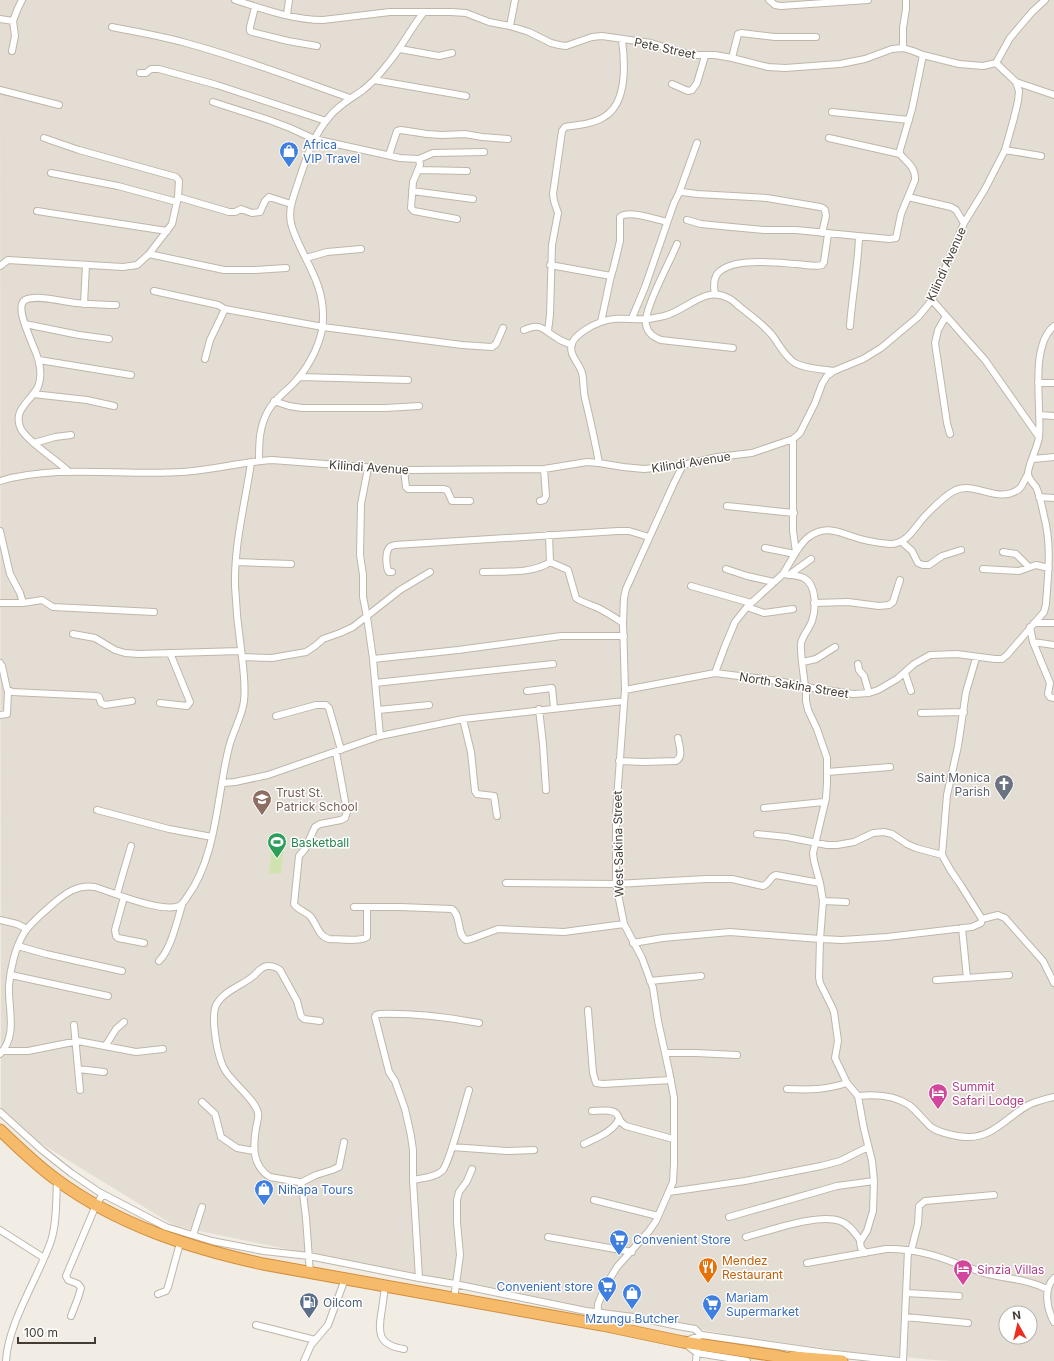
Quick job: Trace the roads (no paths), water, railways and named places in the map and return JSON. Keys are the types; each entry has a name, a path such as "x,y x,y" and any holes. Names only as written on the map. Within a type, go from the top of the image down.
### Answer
{"highway":[{"path":"0,1130 27,1156 57,1180 96,1206 130,1223 180,1243 235,1258 683,1342 803,1360 842,1361"}],"street":[{"path":"12,51 15,36 13,21 22,0"},
{"name":"Pete Street","path":"235,0 255,7 312,20 390,12 436,11 466,14 489,22 510,26 529,32 559,45 566,46 592,37 602,36 652,43 680,52 705,56 715,55 768,67 785,68 840,64 864,59 892,49 903,48"},
{"path":"287,15 290,0"},
{"path":"510,26 515,0"},
{"path":"769,0 775,5 781,6 868,0"},
{"path":"906,0 903,28 903,48 923,55 959,64 983,66 996,63 1010,38 1032,12 1045,0"},
{"path":"255,7 250,31 288,41 317,46"},
{"path":"259,461 260,434 263,420 274,401 300,377 313,355 323,327 323,310 320,290 292,227 290,216 291,204 314,139 330,116 350,98 374,80 400,48 424,12"},
{"path":"0,19 13,21"},
{"path":"112,27 215,51 350,98"},
{"path":"732,58 736,38 738,34 741,33 775,37 816,36"},
{"path":"548,331 551,294 550,265 558,213 553,194 562,132 565,127 598,120 605,117 613,108 619,98 623,86 625,60 622,40"},
{"path":"400,48 439,56 452,53"},
{"path":"900,154 901,144 909,120 923,55"},
{"path":"672,84 692,90 697,83 705,56"},
{"path":"996,63 1016,82 1054,95"},
{"path":"140,73 146,73 151,69 159,69 217,84 326,121"},
{"path":"374,80 466,96"},
{"name":"Kilindi Avenue","path":"0,481 30,475 69,472 183,472 259,461 285,461 404,470 544,469 574,464 599,463 644,469 684,465 717,457 752,452 793,439 800,433 827,376 834,371 863,360 882,348 918,317 932,300 964,223 985,189 1005,150 1018,101 1019,91 1016,82"},
{"path":"0,90 59,106"},
{"path":"212,102 270,120 314,139 400,158 419,159 433,153 484,152"},
{"path":"832,112 909,120"},
{"path":"389,155 397,131 401,130 427,134 465,134 508,139"},
{"path":"0,266 8,260 131,266 137,265 150,254 172,224 178,200 179,181 176,178 44,138"},
{"path":"688,220 701,224 720,226 825,233 889,240 896,238 901,214 915,176 910,163 900,154 829,138"},
{"path":"632,318 645,287 667,222 697,143"},
{"path":"1005,150 1041,156"},
{"path":"419,159 420,165 414,178 411,208 414,210 457,219"},
{"path":"418,170 468,171"},
{"path":"52,173 118,186 229,212 234,212 241,208 252,212 260,212 265,201 269,197 291,204"},
{"path":"412,191 473,199"},
{"path":"679,193 767,198 820,207 823,208 826,213 824,262 822,265 815,266 785,263 737,262 720,271 716,276 714,284 715,294"},
{"path":"908,197 952,207 956,210 964,223"},
{"path":"37,211 166,231"},
{"path":"601,322 620,241 620,222 622,215 632,214 667,222"},
{"path":"850,326 852,296 859,254 859,237"},
{"path":"677,244 657,288 646,319 646,327 652,335 661,340 733,348"},
{"path":"306,258 327,252 361,249"},
{"path":"150,254 224,270 286,268"},
{"path":"84,304 86,264"},
{"path":"550,265 611,276"},
{"path":"154,291 218,304 225,309 323,327 489,348 496,344 503,328"},
{"path":"599,463 594,433 584,395 582,375 580,368 572,356 572,345 579,334 601,322 618,318 646,319 667,315 699,298 706,295 715,294 727,297 759,321 794,362 808,367 834,371"},
{"path":"69,472 24,434 19,422 21,408 33,394 39,383 39,360 25,324 22,307 23,302 26,299 41,298 84,304 116,305"},
{"path":"932,300 985,360 1039,437"},
{"path":"205,359 210,340 225,309"},
{"path":"946,316 938,330 935,342 950,434"},
{"path":"25,324 79,335 110,339"},
{"path":"524,330 537,326 548,331 556,338 572,345"},
{"path":"786,574 796,553 809,536 820,531 829,529 875,542 889,544 902,542 926,515 953,492 960,488 996,495 1011,494 1020,489 1028,474 1039,437 1038,383 1043,339 1048,331 1054,326"},
{"path":"39,360 131,375"},
{"path":"300,377 408,380"},
{"path":"1038,383 1054,383"},
{"path":"33,394 87,400 114,406"},
{"path":"274,401 289,406 302,408 385,408 420,406"},
{"path":"1039,415 1054,416"},
{"path":"34,444 55,437 71,435"},
{"path":"793,439 793,531 796,553"},
{"path":"1033,459 1054,457"},
{"path":"159,961 169,944 182,905 201,876 212,837 229,747 244,701 245,684 236,602 236,562 251,463"},
{"name":"West Sakina Street","path":"597,1325 602,1295 610,1276 649,1231 658,1216 673,1182 674,1098 650,981 642,958 624,924 616,884 616,813 625,690 623,623 624,598 626,589 649,537 684,465"},
{"path":"368,468 361,504 360,555 363,575 363,598 373,659 380,736"},
{"path":"540,501 544,500 546,496 544,469"},
{"path":"404,470 406,487 408,489 443,489 447,490 452,501 470,501"},
{"name":"North Sakina Street","path":"625,690 715,673 779,681 805,687 853,694 869,693 883,687 914,664 930,655 957,654 976,658 1002,659 1044,612 1046,604 1052,546 1036,487 1030,480 1028,474"},
{"path":"1039,497 1054,498"},
{"path":"727,506 794,513"},
{"path":"0,531 10,574 20,593 23,603"},
{"path":"392,572 389,572 387,569 388,549 390,546 629,531 649,537"},
{"path":"549,535 550,562"},
{"path":"902,542 912,551 918,563 923,565 929,565 942,556 961,550"},
{"path":"765,548 796,553"},
{"path":"1003,552 1016,554 1029,567"},
{"path":"715,673 735,622 749,605 774,582 811,559"},
{"path":"236,562 291,564"},
{"path":"483,572 530,570 543,567 550,562"},
{"path":"550,562 568,570 576,598 579,601 602,610 623,623"},
{"path":"984,569 1019,571 1036,565 1049,568"},
{"path":"726,569 747,576 774,582"},
{"path":"73,634 95,638 115,650 125,653 242,654 272,658 302,653 315,646 323,638 340,633 367,617 400,590 430,572"},
{"path":"786,574 800,577 809,582 814,603 812,620 801,644 807,706 818,729 827,758 828,772 824,802 814,842 814,861 823,901 819,977 820,984 832,1006 838,1042 836,1058 847,1083 858,1096 872,1161 874,1181 872,1219 868,1231 860,1240"},
{"path":"814,603 848,602 879,606 889,605 893,602 900,580"},
{"path":"691,586 749,605 764,613 793,609"},
{"path":"0,602 23,603 42,600 53,607 154,612"},
{"path":"1054,623 1032,625 1033,642 1051,678 1048,694 1050,697 1054,698"},
{"path":"373,659 458,650 561,636 624,636"},
{"path":"1033,642 1054,645"},
{"path":"803,662 816,659 835,647"},
{"path":"160,703 187,706 190,702 170,653"},
{"path":"976,658 966,692 958,746 947,794 942,855 982,919"},
{"path":"0,663 8,691 7,714 0,715"},
{"path":"375,683 553,664"},
{"path":"858,664 859,670 864,676 869,693"},
{"path":"904,672 911,691"},
{"path":"526,691 552,688 554,708"},
{"path":"8,691 99,696 100,703 105,705 132,702"},
{"path":"223,783 268,775 380,736 463,719 624,701"},
{"path":"276,716 316,705 326,705 329,708 338,751 347,812 345,818 341,820 318,824 315,827 305,849 299,856 294,904 310,917 324,938 329,939 358,940 367,937 367,907"},
{"path":"378,710 429,705"},
{"path":"539,710 546,790"},
{"path":"921,713 964,712"},
{"path":"463,719 471,752 475,791 477,794 494,796 497,816"},
{"path":"619,761 676,761 679,759 681,754 678,738"},
{"path":"828,772 890,767"},
{"path":"764,808 824,802"},
{"path":"97,810 169,829 212,837"},
{"path":"757,834 838,845 854,842 874,833 884,832 892,834 916,848 942,855"},
{"path":"117,894 131,846"},
{"path":"506,883 616,884 732,879 763,886 767,885 773,876 776,875 820,883"},
{"path":"1,1052 11,1034 9,1001 11,975 18,946 27,929 59,899 77,888 90,886 124,897 164,907 182,905"},
{"path":"124,897 115,930 116,936 118,938 144,943"},
{"path":"823,901 846,902"},
{"path":"354,907 452,909 457,914 462,936 466,940 498,929 564,932 624,924"},
{"path":"633,943 663,938 730,932 842,940 887,937 972,927 981,923 982,919 998,915 1005,918 1043,961 1054,983"},
{"path":"0,920 17,924 27,929"},
{"path":"962,928 968,978"},
{"path":"18,946 60,958 122,971"},
{"path":"320,1021 304,1019 301,1016 297,1002 277,967 264,966 254,977 231,990 220,999 215,1006 214,1019 222,1065 254,1104 258,1113 254,1151 258,1164 267,1174 270,1177 300,1183 316,1175 332,1170 338,1166 344,1142"},
{"path":"11,975 108,996"},
{"path":"936,980 1009,975"},
{"path":"650,981 701,976"},
{"path":"588,1010 593,1073 596,1083 603,1084 671,1080"},
{"path":"419,1278 412,1180 413,1150 405,1109 395,1081 390,1072 376,1016 377,1014 421,1015 479,1023"},
{"path":"106,1045 116,1029 124,1022"},
{"path":"74,1025 80,1090"},
{"path":"1,1052 28,1051 76,1042 106,1045 136,1052 163,1049"},
{"path":"665,1054 696,1053 737,1055"},
{"path":"78,1069 104,1072"},
{"path":"787,1089 832,1088 847,1083"},
{"path":"412,1180 432,1176 441,1172 446,1165 469,1090"},
{"path":"858,1096 879,1094 908,1104 936,1130 969,1137 987,1133 995,1129 1026,1106 1054,1097"},
{"path":"202,1102 215,1114 221,1137 237,1148 254,1151"},
{"path":"592,1111 613,1111 626,1126 673,1139"},
{"path":"0,1112 42,1150 71,1173 103,1194 166,1227 212,1240 264,1251 308,1256 511,1296 598,1312 641,1318 695,1329 699,1344 696,1361"},
{"path":"584,1144 608,1132 614,1127 619,1119"},
{"path":"452,1147 506,1151 534,1150"},
{"path":"669,1192 745,1181 821,1166 840,1160 868,1147"},
{"path":"454,1299 460,1255 457,1222 459,1192 472,1169"},
{"path":"6,1361 8,1344 15,1324 51,1240 54,1226 57,1180"},
{"path":"729,1217 838,1186 874,1181"},
{"path":"300,1183 304,1192 310,1272"},
{"path":"71,1316 81,1288 78,1284 68,1280 66,1276 96,1206 103,1194"},
{"path":"903,1361 909,1250 918,1224 919,1206 925,1202 994,1195"},
{"path":"594,1200 658,1216"},
{"path":"193,1235 202,1207"},
{"path":"746,1237 792,1224 817,1220 840,1221 846,1224 860,1240 861,1248 866,1253"},
{"path":"0,1230 44,1258"},
{"path":"548,1237 632,1252"},
{"path":"158,1294 166,1291 180,1243"},
{"path":"807,1262 886,1249 909,1250 951,1261 987,1274 1030,1282 1047,1289"},
{"path":"1054,1278 1047,1289 1050,1311 1054,1322"},
{"path":"304,1361 310,1345 328,1325 345,1279"},
{"path":"385,1286 379,1325 380,1333 383,1340 389,1345 404,1349"},
{"path":"906,1293 959,1296"},
{"path":"905,1317 968,1323"},
{"path":"256,1325 315,1340"},
{"path":"699,1344 732,1360 747,1361"},
{"path":"699,1344 826,1353 899,1361"}],"place":[{"name":"Africa VIP Travel","path":"289,168"},
{"name":"Saint Monica Parish","path":"1004,801"},
{"name":"Trust St. Patrick School","path":"262,816"},
{"name":"Basketball","path":"277,859"},
{"name":"Summit Safari Lodge","path":"938,1110"},
{"name":"Nihapa Tours","path":"264,1206"},
{"name":"Convenient Store","path":"619,1256"},
{"name":"Mendez Restaurant","path":"708,1284"},
{"name":"Sinzia Villas","path":"963,1286"},
{"name":"Convenient store","path":"607,1303"},
{"name":"Mzungu Butcher","path":"632,1310"},
{"name":"Oilcom","path":"309,1319"},
{"name":"Mariam Supermarket","path":"712,1321"}]}
